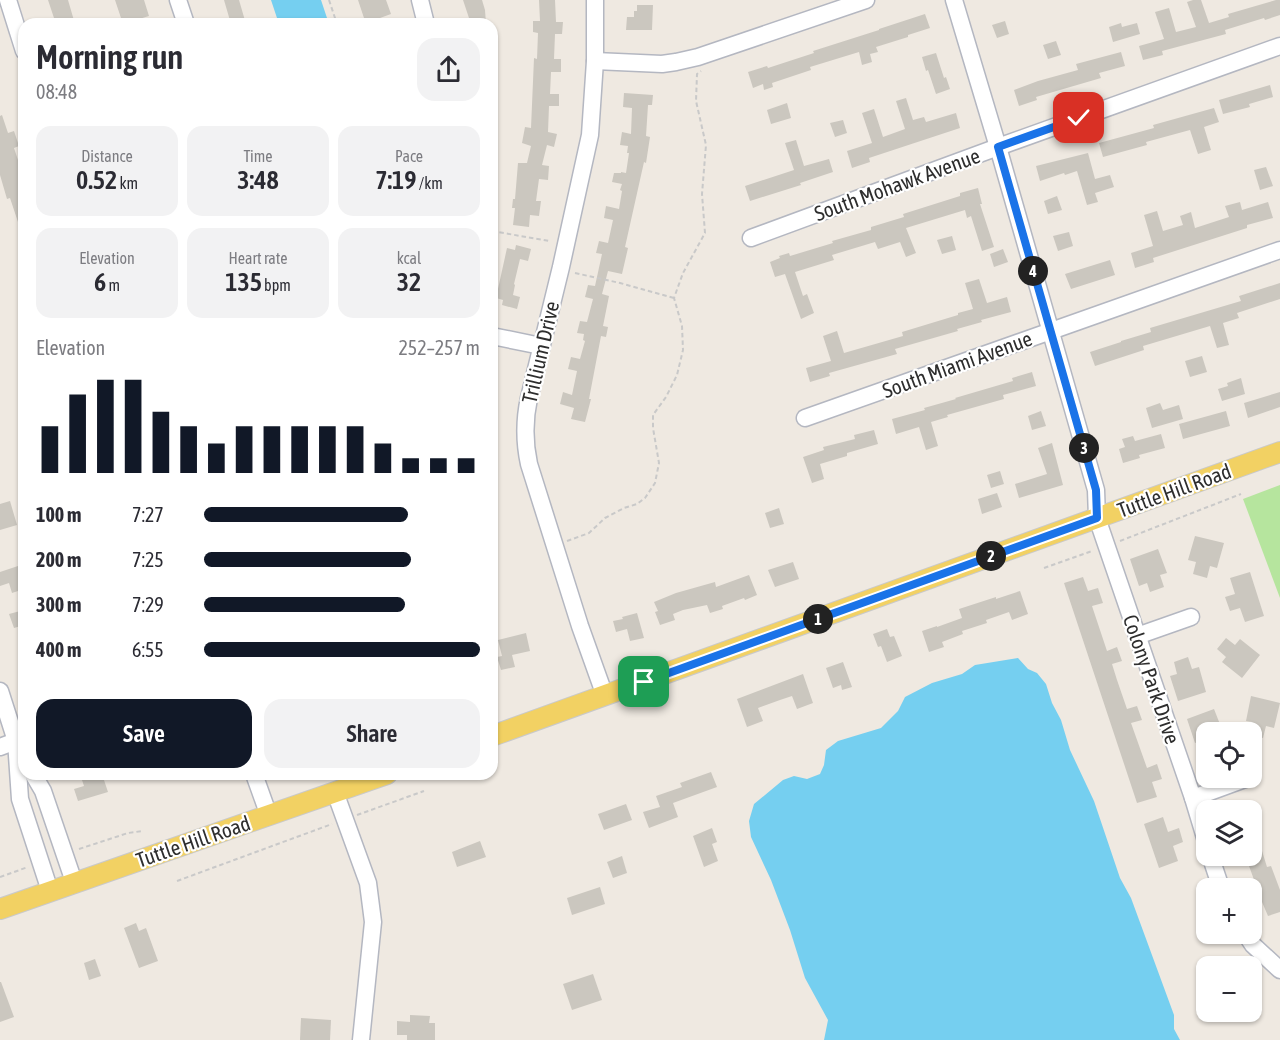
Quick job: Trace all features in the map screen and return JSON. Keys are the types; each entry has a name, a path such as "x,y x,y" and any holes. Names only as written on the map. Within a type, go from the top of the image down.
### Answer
{"main road":[{"name":"Tuttle Hill Road","path":"498,734 1280,452"},
{"name":"Tuttle Hill Road","path":"0,909 370,780"}],"street":[{"path":"8,0 7,24 18,41"},
{"path":"178,0 184,18"},
{"path":"420,0 424,18"},
{"name":"Trillium Drive","path":"595,0 595,61 590,135 541,346 524,432 529,464 580,626 605,696"},
{"path":"595,61 662,64 676,62 698,57 866,0"},
{"name":"Colony Park Drive","path":"954,0 1096,490 1097,518 1196,808"},
{"name":"South Mohawk Avenue","path":"751,238 1280,46"},
{"name":"South Miami Avenue","path":"804,418 1280,250"},
{"path":"498,337 541,346"},
{"path":"1137,636 1191,617"},
{"path":"0,691 20,799 50,891"},
{"path":"37,780 43,791 74,882"},
{"path":"256,780 269,816"},
{"path":"1193,798 1220,788"},
{"path":"335,792 368,883 373,922 361,1040"},
{"path":"1252,944 1280,970"}],"path":[{"path":"329,0 335,18"},
{"path":"555,545 589,533 605,518 637,504 645,498 655,483 659,462 653,415 666,397 677,375 683,350 682,327 674,298 683,273 705,233 702,194 706,145 696,102 697,74 701,72 698,57"},
{"path":"498,232 549,241"},
{"path":"575,273 674,298"},
{"path":"1044,568 1241,494"},
{"path":"177,881 424,791"}],"green space":[{"path":"1280,485 1280,598 1243,499"}],"water":[{"path":"271,0 321,0 327,18 277,18"},
{"path":"1018,658 1028,669 1037,673 1046,684 1070,750 1094,801 1120,878 1131,898 1174,1015 1174,1029 1180,1040 824,1040 828,1020 805,978 771,880 751,837 749,821 754,804 783,780 794,776 807,779 820,774 826,750 838,741 881,728 898,711 905,697 932,683 962,674 975,665"}],"building":[{"path":"48,0 68,0 73,18 54,18"},
{"path":"115,0 144,0 149,16 121,18"},
{"path":"224,0 239,0 244,18 229,18"},
{"path":"358,0 386,0 391,14 380,18 364,18"},
{"path":"463,0 482,0 486,18 469,18"},
{"path":"539,0 555,0 556,22 563,22 562,34 555,34 554,59 561,59 561,72 551,72 550,94 559,94 559,106 549,106 548,132 557,134 554,147 547,145 542,165 549,166 548,180 539,179 536,201 541,201 539,216 530,215 529,227 513,225 515,208 512,208 518,163 527,163 531,146 522,143 525,127 531,128 534,58 537,59 538,33 533,32 533,21 540,21"},
{"path":"1201,0 1209,23 1229,17 1228,14 1276,0 1280,0 1280,15 1225,30 1226,34 1162,51 1163,55 1143,60 1139,46 1164,39 1155,12 1169,8 1176,32 1196,27 1187,2"},
{"path":"637,5 653,5 652,30 626,30 627,17 634,17"},
{"path":"925,14 930,28 876,47 878,52 870,54 872,62 862,65 859,52 810,67 811,70 772,83 773,87 764,90 763,84 753,88 748,72 814,53 813,51"},
{"path":"1005,21 1009,34 997,38 992,25"},
{"path":"1121,23 1122,27 1137,23 1140,34 1113,42 1109,27"},
{"path":"1056,41 1061,55 1048,59 1043,45"},
{"path":"1121,52 1125,66 1099,73 1101,78 1036,97 1037,100 1019,106 1014,90 1078,70 1076,64"},
{"path":"936,53 950,89 936,94 922,57"},
{"path":"1270,85 1273,97 1249,104 1250,107 1223,114 1219,100"},
{"path":"624,93 653,95 652,105 648,105 646,136 650,137 646,163 644,162 625,247 628,248 622,274 608,271 602,294 609,296 603,326 608,327 606,337 601,336 585,422 571,419 574,408 560,404 563,392 572,395 577,371 568,369 571,357 580,359 585,341 583,340 584,334 577,333 580,321 587,322 593,299 585,297 588,285 595,286 602,254 596,253 599,241 608,243 613,220 604,218 606,206 619,209 622,184 612,182 614,173 626,173 628,146 620,145 622,132 631,134 632,108 623,107"},
{"path":"906,98 913,120 924,117 926,122 956,113 960,128 869,158 870,162 852,168 847,151 872,143 862,113 874,109 883,137 905,129 896,101"},
{"path":"787,103 791,118 771,124 767,110"},
{"path":"1214,108 1219,122 1204,127 1211,150 1198,154 1190,130 1103,157 1099,143"},
{"path":"2,115 8,133 14,131 18,143 18,146 14,148 18,160 18,222 10,198 7,199 0,175 0,116"},
{"path":"843,120 847,133 835,137 830,123"},
{"path":"796,140 804,166 829,159 833,172 750,201 745,186 794,170 785,143"},
{"path":"1088,153 1095,179 1110,175 1114,187 1095,193 1098,202 1087,205 1077,171 1040,181 1036,166"},
{"path":"1266,167 1273,186 1260,190 1254,170"},
{"path":"978,188 982,204 980,204 994,247 982,251 971,216 967,218 965,210 906,228 916,253 906,257 900,242 878,249 875,242 832,255 834,260 795,272 803,296 807,294 814,313 801,319 785,274 775,277 770,262 780,258 779,256 789,253 790,256 833,243 832,241 871,230 871,227 904,217 903,214"},
{"path":"1057,196 1062,210 1048,214 1044,201"},
{"path":"1240,202 1242,210 1268,202 1273,218 1153,258 1154,262 1135,268 1131,253 1153,246 1144,215 1157,211 1163,231 1183,225 1180,216 1191,212 1195,228 1229,217 1225,206"},
{"path":"1069,232 1073,246 1058,251 1053,236"},
{"path":"952,236 956,250 942,254 937,240"},
{"path":"516,245 531,249 528,261 520,259 514,284 513,295 520,297 517,309 502,305 503,300 498,299 507,248 515,250"},
{"path":"1003,249 1008,262 994,267 990,254"},
{"path":"1110,260 1115,275 1071,289 1065,274"},
{"path":"979,279 987,303 1007,297 1011,312 981,320 982,322 957,329 958,331 895,349 897,354 829,373 830,376 810,382 806,368 831,361 823,336 837,331 844,353 903,336 902,332 973,309 965,283"},
{"path":"1280,283 1280,299 1237,313 1239,318 1223,323 1229,345 1217,348 1210,326 1143,346 1144,350 1095,366 1090,352 1151,332 1150,328 1241,301 1239,296"},
{"path":"1202,356 1207,372 1190,377 1185,361"},
{"path":"1032,372 1036,386 1003,395 1004,399 947,415 948,417 931,422 938,446 926,450 919,427 896,434 892,419 1013,381 1012,378"},
{"path":"1241,378 1245,394 1222,401 1218,389"},
{"path":"1280,392 1280,407 1248,418 1244,403"},
{"path":"1160,403 1163,410 1179,405 1183,419 1152,428 1146,408"},
{"path":"1041,411 1046,426 1032,430 1028,416"},
{"path":"1226,411 1230,426 1183,439 1179,424"},
{"path":"874,430 878,444 820,464 824,479 812,483 803,457 824,450 823,447 855,439 854,435"},
{"path":"1161,434 1165,448 1139,455 1140,458 1123,463 1119,449 1125,447 1122,439 1133,436 1135,441"},
{"path":"1052,443 1063,485 1019,498 1015,484 1047,474 1038,448"},
{"path":"1000,471 1004,484 991,488 987,475"},
{"path":"997,493 1002,507 982,514 978,499"},
{"path":"10,501 17,525 0,530 0,504"},
{"path":"779,508 784,524 770,528 765,513"},
{"path":"1195,536 1224,543 1217,568 1210,566 1207,578 1193,574 1196,562 1188,560"},
{"path":"1158,549 1167,573 1160,575 1164,587 1150,592 1147,583 1139,586 1130,559"},
{"path":"793,562 799,579 775,587 768,570"},
{"path":"18,566 18,591 12,593 9,583 0,586 0,572"},
{"path":"1250,572 1264,616 1245,622 1240,608 1230,611 1225,597 1235,594 1230,578"},
{"path":"749,575 757,595 722,606 723,609 710,613 707,605 683,610 673,614 675,620 660,625 654,602 676,593 715,582 716,587"},
{"path":"1083,577 1088,591 1098,588 1103,603 1092,606 1107,651 1117,647 1122,661 1112,664 1127,709 1137,706 1142,720 1131,723 1147,768 1157,764 1162,779 1152,782 1157,797 1137,803 1064,583"},
{"path":"1020,591 1028,614 1012,620 1009,612 986,620 987,623 962,631 963,634 942,642 944,647 929,652 922,631 962,618 959,609"},
{"path":"18,612 18,627 14,628 9,614"},
{"path":"637,613 644,638 630,641 627,629 616,632 613,621"},
{"path":"887,629 890,637 894,636 902,656 887,662 873,634"},
{"path":"526,633 530,651 512,655 515,667 501,670 498,657 502,656 498,640"},
{"path":"1226,638 1235,645 1240,639 1260,655 1242,678 1222,662 1226,657 1217,649"},
{"path":"1188,657 1192,669 1199,667 1206,692 1178,701 1170,676 1177,674 1174,662"},
{"path":"843,662 852,687 842,690 841,685 833,688 826,668"},
{"path":"803,674 813,703 797,709 792,696 758,708 763,721 747,727 737,699"},
{"path":"1251,696 1280,703 1274,728 1266,726 1263,738 1262,722 1246,721"},
{"path":"1214,709 1219,722 1196,722 1195,743 1187,719"},
{"path":"711,772 717,787 673,803 678,817 649,828 643,812 660,807 656,796 682,787 680,783"},
{"path":"82,780 104,780 108,792 78,801 74,789 84,786"},
{"path":"626,804 632,820 604,830 598,814"},
{"path":"1163,817 1168,832 1179,828 1183,842 1173,846 1178,861 1159,868 1144,824"},
{"path":"712,828 717,842 712,844 718,861 704,867 693,836"},
{"path":"480,841 486,857 457,867 452,852"},
{"path":"1262,851 1267,867 1271,866 1280,890 1280,912 1268,916 1262,902 1262,878 1253,878 1249,866 1262,866"},
{"path":"622,856 627,873 613,878 607,862"},
{"path":"600,887 605,904 572,915 567,898"},
{"path":"136,923 139,931 146,928 158,961 139,968 124,928"},
{"path":"95,959 101,976 89,980 84,963"},
{"path":"593,974 602,1000 572,1010 563,984"},
{"path":"0,982 14,1017 0,1022"},
{"path":"410,1015 430,1016 429,1023 435,1023 435,1040 407,1040 407,1035 397,1035 397,1021 410,1022"},
{"path":"301,1018 331,1020 330,1040 300,1040"}],"route":[{"path":"644,682 1097,518 1096,490 998,147 1079,118"}]}
